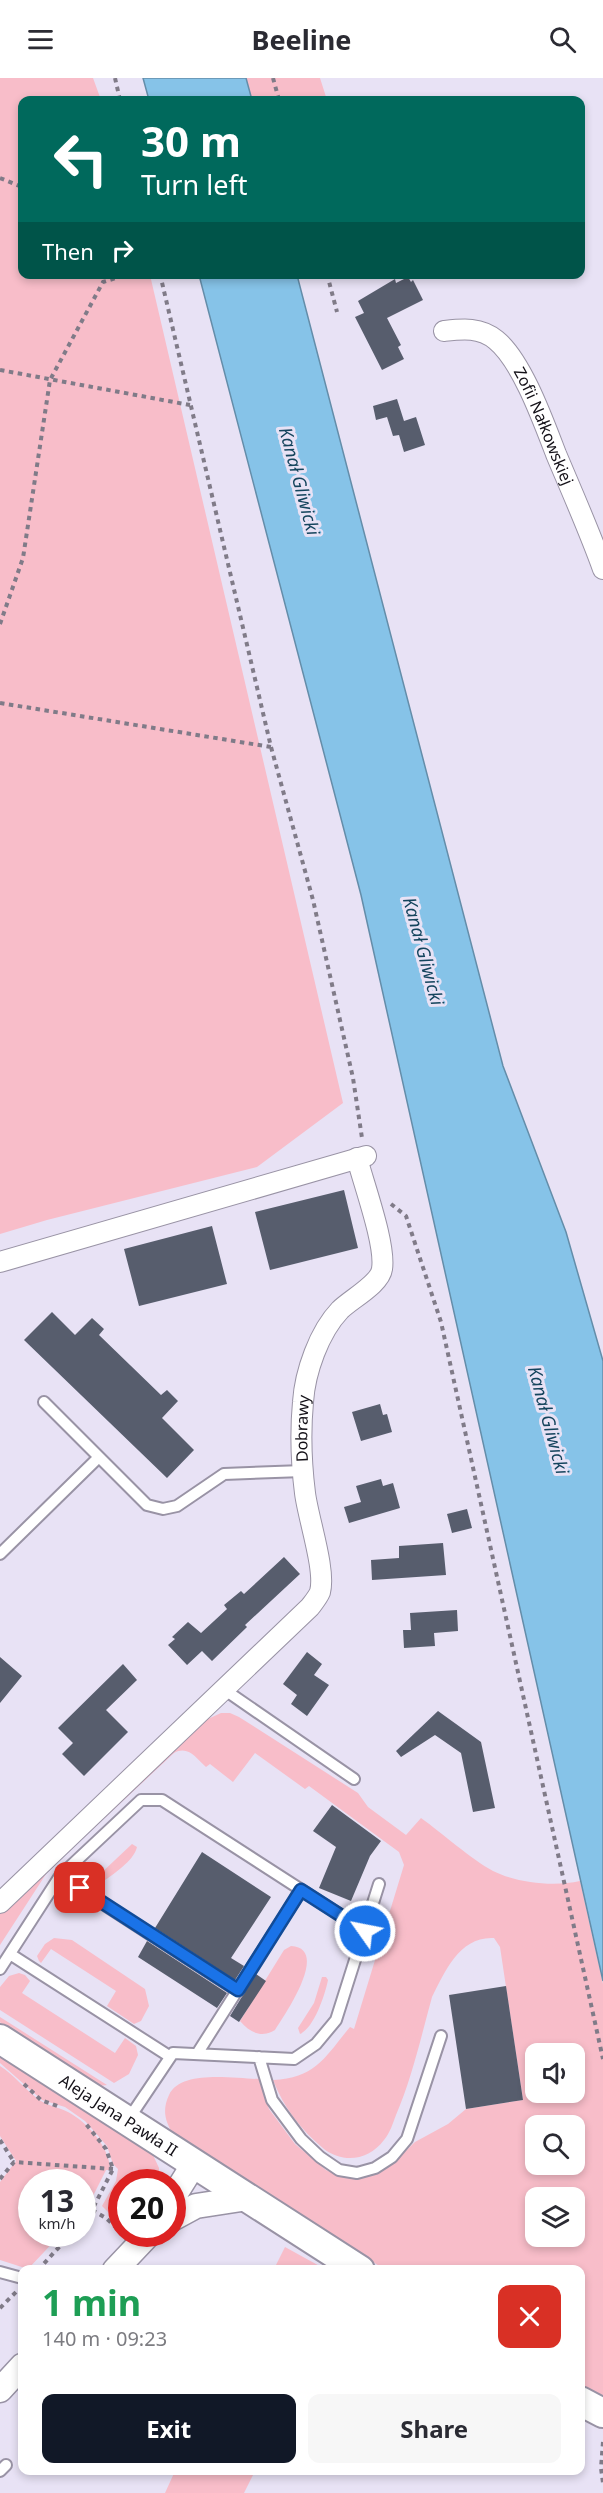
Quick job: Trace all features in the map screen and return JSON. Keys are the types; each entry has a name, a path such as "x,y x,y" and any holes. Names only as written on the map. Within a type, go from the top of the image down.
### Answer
{"main road":[{"name":"Aleja Jana Pawła II","path":"0,2039 352,2265"},
{"path":"585,2404 603,2413"}],"street":[{"name":"Zofii Nałkowskiej","path":"444,331 467,328 480,331 496,340 506,351 536,405 603,569"},
{"path":"0,1262 362,1157"},
{"name":"Dobrawy","path":"225,1690 310,1607 320,1592 320,1573 299,1442 304,1393 314,1356 326,1329 340,1310 373,1283 382,1272 383,1254 362,1157"},
{"path":"0,1903 225,1690"},
{"path":"186,2177 194,2164"},
{"path":"186,2211 196,2206 248,2198"},
{"path":"120,2265 137,2247"},
{"path":"0,2390 18,2370"}],"lane":[{"path":"44,1402 147,1504 163,1509 177,1506 224,1474 303,1471"},
{"path":"0,1554 99,1457"},
{"path":"225,1690 354,1779"},
{"path":"0,1969 60,1876 141,1800 162,1800 365,1931"},
{"path":"60,1876 238,1990"},
{"path":"128,2121 173,2053 294,2059 316,2044 336,2020 379,1884"},
{"path":"197,2054 301,1890"},
{"path":"10,1954 169,2056"},
{"path":"260,2057 272,2100 301,2139 320,2157 339,2170 357,2173 375,2168 392,2157 407,2139 441,2036"},
{"path":"0,2272 18,2277"}],"path":[{"path":"115,78 119,96"},
{"path":"273,78 278,96"},
{"path":"0,178 18,186"},
{"path":"0,624 23,558 50,380 103,282 113,279"},
{"path":"161,279 271,747 314,900 353,1078 362,1157"},
{"path":"328,279 337,312"},
{"path":"0,370 190,405"},
{"path":"0,704 271,747"},
{"path":"385,1200 406,1216 441,1322 603,2059"},
{"path":"21,2081 40,2100 67,2110"},
{"path":"14,2162 113,2169 103,2144 81,2120"},
{"path":"0,2140 14,2162"},
{"path":"0,2180 14,2162"},
{"path":"96,2202 108,2179"},
{"path":"43,2265 59,2247"},
{"path":"0,2308 18,2290"},
{"path":"603,2442 601,2468 603,2483"}],"shaded area":[{"path":"0,78 93,78 100,96 18,96 18,279 151,279 343,1103 257,1167 0,1234"},
{"path":"246,78 320,78 326,96 251,96"},
{"path":"221,1713 230,1713 239,1717 358,1793 368,1807 406,1835 421,1818 475,1860 503,1875 547,1884 580,1881 603,1984 603,2400 585,2389 585,2265 378,2265 173,2134 168,2125 165,2115 167,2100 175,2087 185,2082 210,2077 260,2079 269,2109 295,2144 326,2170 356,2179 390,2166 415,2142 448,2124 466,2109 523,2100 500,1947 494,1938 472,1943 463,1949 448,1966 432,1997 402,2101 388,2134 371,2152 364,2156 348,2158 332,2154 324,2149 294,2118 277,2090 273,2080 300,2075 310,2070 326,2056 350,2027 354,2029 404,1865 399,1852 309,1786 305,1789 255,1753 233,1782 210,1764 206,1767 192,1754 179,1751 174,1753 48,1871 0,1945 0,1906 197,1724"},
{"path":"132,1844 137,1847 132,1857 101,1883 97,1882 98,1876"},
{"path":"54,1938 72,1940 145,1989 149,2006 141,2021 134,2024 107,2006 116,1991 51,1949 41,1963 37,1956 45,1944"},
{"path":"291,1946 302,1950 307,1958 301,1984 275,2030 265,2034 256,2033 240,2021 284,1950"},
{"path":"19,1973 25,1975 30,1981 22,1993 115,2053 125,2038 136,2046 138,2055 129,2074 114,2083 0,2010 0,1987 9,1976"},
{"path":"322,1977 328,1980 322,2002 310,2025 300,2034 298,2028 314,2003"},
{"path":"0,2017 107,2085 99,2086 5,2029 0,2022"},
{"path":"0,2052 153,2155 159,2169 118,2169 113,2164 107,2146 85,2121 65,2107 42,2100 0,2063"},
{"path":"0,2066 41,2101 68,2112 83,2122 102,2144 109,2161 110,2169 106,2170 96,2190 96,2169 18,2169 18,2247 49,2247 32,2265 18,2266 0,2260 0,2182 16,2161 0,2136"},
{"path":"108,2195 108,2212 102,2206"},
{"path":"285,2247 318,2265 276,2265"},
{"path":"173,2475 253,2475 244,2493 165,2493"}],"water":[{"path":"143,78 246,78 251,96 148,96"},
{"name":"Kanał Gliwicki","path":"200,279 298,279 503,1066 566,1232 603,1361 603,1981 361,895"}],"building":[{"path":"395,279 396,283 404,279 409,279 411,282 413,280 423,300 387,318 401,345 398,347 404,359 382,370 355,317 364,313 358,301"},
{"path":"397,399 404,421 416,417 425,445 404,452 399,435 393,436 387,417 376,420 373,406"},
{"path":"344,1190 358,1248 270,1270 255,1212"},
{"path":"212,1226 227,1284 139,1306 124,1249"},
{"path":"52,1312 75,1335 92,1318 104,1329 99,1335 161,1395 167,1390 178,1401 162,1418 194,1450 167,1478 24,1340"},
{"path":"380,1404 383,1415 387,1414 392,1432 361,1441 352,1412"},
{"path":"381,1479 383,1486 393,1483 400,1508 349,1523 344,1507 361,1502 356,1486"},
{"path":"467,1509 472,1528 452,1533 447,1514"},
{"path":"443,1543 446,1575 372,1580 371,1560 399,1558 399,1546"},
{"path":"284,1557 300,1574 245,1625 247,1627 212,1661 202,1651 187,1665 168,1645 175,1639 172,1637 188,1622 201,1633 227,1609 224,1605 241,1591 244,1594"},
{"path":"457,1610 458,1631 434,1633 435,1646 404,1648 403,1630 411,1630 410,1613"},
{"path":"307,1652 322,1664 314,1675 329,1685 307,1716 291,1704 297,1695 283,1684"},
{"path":"0,1657 22,1676 0,1703"},
{"path":"123,1664 137,1680 106,1710 128,1732 84,1776 62,1754 73,1743 58,1728"},
{"path":"438,1711 481,1742 495,1808 473,1812 461,1753 435,1735 401,1757 396,1751"},
{"path":"332,1805 381,1841 370,1856 351,1901 319,1888 336,1847 313,1831"},
{"path":"202,1852 271,1897 231,1958 244,1966 235,1980 155,1928"},
{"path":"147,1941 227,1993 217,2008 138,1957"},
{"path":"256,1974 266,1981 239,2022 230,2016"},
{"path":"506,1986 523,2100 466,2109 449,1995"}],"route":[{"path":"80,1888 238,1990 301,1890 365,1931"}]}
